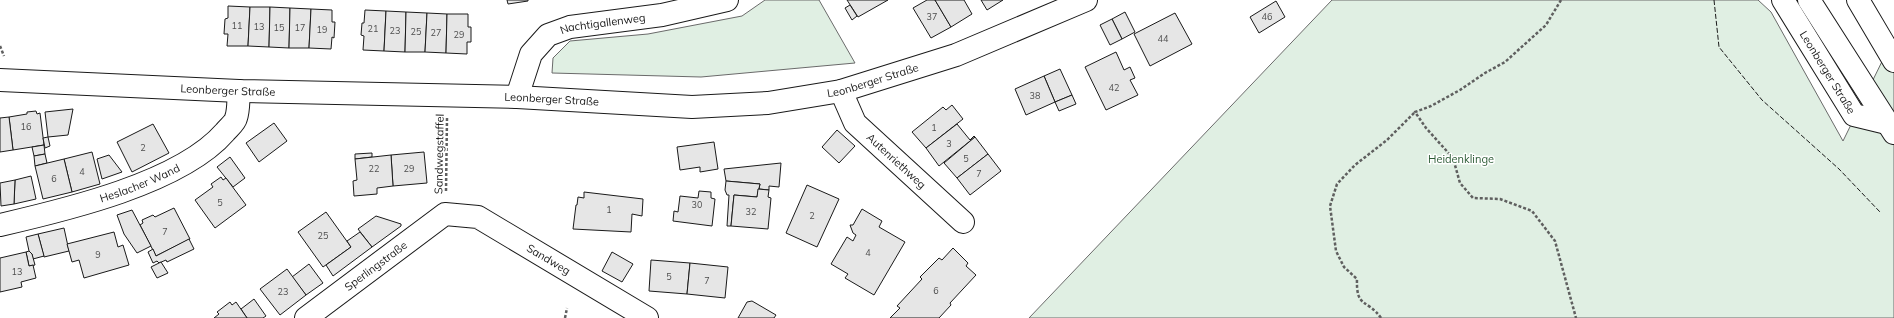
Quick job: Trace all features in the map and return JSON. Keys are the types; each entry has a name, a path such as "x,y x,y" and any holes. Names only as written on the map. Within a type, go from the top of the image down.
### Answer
{"main road":[{"name":"Nachtigallenweg","path":"517,97 531,54 548,35 570,27 662,16 727,0"},
{"name":"Leonberger Straße","path":"0,80 239,91 517,97 692,106 768,103 841,91 956,55 1086,0"},
{"name":"Leonberger Straße","path":"1783,0 1854,115 1890,128"},
{"path":"1809,0 1890,128"},
{"path":"1858,0 1894,61"},
{"name":"Heslacher Wand","path":"0,225 124,191 172,171 216,142 236,119 239,91"},
{"name":"Autenriethweg","path":"841,91 855,123 963,222"},
{"name":"Sperlingstraße","path":"306,318 445,214"},
{"name":"Sandweg","path":"445,214 478,217 647,318"}],"path":[{"path":"1381,318 1374,308 1362,302 1357,292 1357,279 1344,267 1336,251 1330,206 1336,184 1355,165 1387,140 1416,112 1454,93 1484,73 1505,62 1546,24 1561,0"},
{"name":"Sandwegstaffel","path":"445,214 448,95"},
{"path":"1416,112 1426,128 1453,158 1460,183 1473,198 1500,199 1532,211 1555,241 1576,318"},
{"path":"565,318 567,308"}],"green space":[{"path":"765,0 819,0 855,63 701,77 552,73 553,58 570,41 648,34 742,16"},
{"name":"Heidenklinge","path":"1332,0 1758,0 1771,12 1843,141 1894,37 1894,318 1029,318"}],"building":[{"path":"507,0 528,0 528,1 508,4"},
{"path":"847,0 888,0 858,17"},
{"path":"927,0 935,0 951,27 931,38 913,8"},
{"path":"935,0 964,0 972,14 951,27"},
{"path":"981,0 1003,0 987,10"},
{"path":"1276,1 1285,17 1259,33 1250,17"},
{"path":"850,5 857,16 852,20 845,8"},
{"path":"228,6 250,7 248,46 227,46 228,34 224,34 225,19 228,18"},
{"path":"250,7 270,7 269,47 248,46"},
{"path":"270,7 290,8 289,48 269,47"},
{"path":"290,8 311,9 309,48 289,48"},
{"path":"311,9 332,10 332,22 335,22 334,38 332,37 331,49 309,48"},
{"path":"365,10 386,11 384,51 363,50 364,36 361,35"},
{"path":"386,11 406,12 405,52 384,51"},
{"path":"406,12 427,13 425,52 405,52"},
{"path":"1125,12 1135,32 1122,39 1112,19"},
{"path":"427,13 447,14 446,53 425,52"},
{"path":"1175,13 1192,44 1150,66 1134,34"},
{"path":"447,14 468,14 468,27 471,27 471,42 467,42 467,54 446,53"},
{"path":"1112,19 1122,39 1110,45 1100,25"},
{"path":"1116,52 1124,70 1130,67 1135,78 1130,80 1138,95 1106,110 1085,67"},
{"path":"1060,69 1072,95 1055,102 1044,76"},
{"path":"1044,76 1055,102 1026,115 1015,89"},
{"path":"1072,95 1076,104 1059,111 1055,102"},
{"path":"952,105 963,119 926,148 912,132 943,107 946,110"},
{"path":"73,109 68,135 48,137 45,112"},
{"path":"36,111 37,114 40,113 44,145 13,150 9,117"},
{"path":"9,117 13,150 0,152 0,118"},
{"path":"274,123 287,141 259,162 246,143"},
{"path":"153,124 169,153 132,172 117,142"},
{"path":"957,124 970,140 974,136 975,137 939,166 926,148"},
{"path":"837,130 855,146 839,163 822,147"},
{"path":"48,137 50,146 45,148 43,138"},
{"path":"975,137 988,154 957,178 944,163"},
{"path":"714,142 718,169 700,172 700,167 680,170 677,147"},
{"path":"44,145 45,154 34,156 32,147"},
{"path":"92,152 100,184 72,192 64,159"},
{"path":"424,152 427,183 393,186 391,155"},
{"path":"372,153 372,157 355,159 355,154"},
{"path":"45,154 47,163 35,166 34,156"},
{"path":"988,154 1001,171 970,195 957,178"},
{"path":"109,155 122,172 102,179 97,159"},
{"path":"391,155 393,186 377,188 377,194 354,196 353,181 357,180 355,159"},
{"path":"230,157 245,178 233,187 217,167"},
{"path":"64,159 72,192 43,199 35,166"},
{"path":"781,163 779,187 769,186 769,190 759,189 760,184 726,181 724,169"},
{"path":"31,176 36,199 14,204 15,180"},
{"path":"221,177 223,180 226,178 246,205 215,228 195,200 213,187 211,184"},
{"path":"15,180 14,204 1,206 0,183"},
{"path":"726,181 760,184 757,197 734,195 731,226 727,226 729,195 727,195 725,190"},
{"path":"807,185 839,199 817,247 786,233"},
{"path":"758,189 769,190 768,197 771,198 768,229 731,226 734,195 757,197"},
{"path":"699,191 711,192 711,198 715,199 712,226 673,221 674,211 678,212 680,196 698,198"},
{"path":"584,192 643,199 642,216 632,214 631,232 573,229 578,197 584,198"},
{"path":"174,208 190,239 156,256 140,225 143,223 142,220 153,215 155,217"},
{"path":"862,209 882,221 879,227 905,242 874,295 845,278 848,274 831,264 847,237 853,241 856,235 853,233 850,225 853,225"},
{"path":"132,210 151,246 137,253 124,234 117,215"},
{"path":"326,212 351,247 323,267 298,232"},
{"path":"376,216 401,224 401,226 372,247 358,229"},
{"path":"64,228 69,251 44,257 38,234"},
{"path":"114,232 118,247 123,245 129,265 84,278 79,260 72,262 67,244"},
{"path":"360,232 372,247 333,276 326,265 351,247 347,241"},
{"path":"38,234 44,256 33,259 32,254 29,251 26,237"},
{"path":"189,239 194,249 167,262 166,260 159,263 157,261 153,263 148,252 153,249 156,256"},
{"path":"953,248 968,263 966,266 976,275 950,303 951,305 939,318 890,318 900,308 897,306 922,279 920,277 939,258 942,260"},
{"path":"29,251 32,254 35,265 29,266 26,252"},
{"path":"26,252 29,266 33,265 36,278 21,282 22,287 0,292 0,258"},
{"path":"612,252 633,264 622,282 602,271"},
{"path":"651,260 690,263 687,294 649,291"},
{"path":"161,262 168,273 157,278 151,267"},
{"path":"690,263 728,267 725,298 687,294"},
{"path":"309,264 323,283 306,295 292,277"},
{"path":"287,269 306,295 280,315 260,289"},
{"path":"254,299 266,316 263,318 247,318 241,309"},
{"path":"752,301 776,315 774,318 738,318 747,302"},
{"path":"230,302 232,305 236,302 247,318 214,318 219,314 217,312"}],"fence":[{"path":"1714,0 1719,47 1762,100 1839,169 1880,212"}]}
